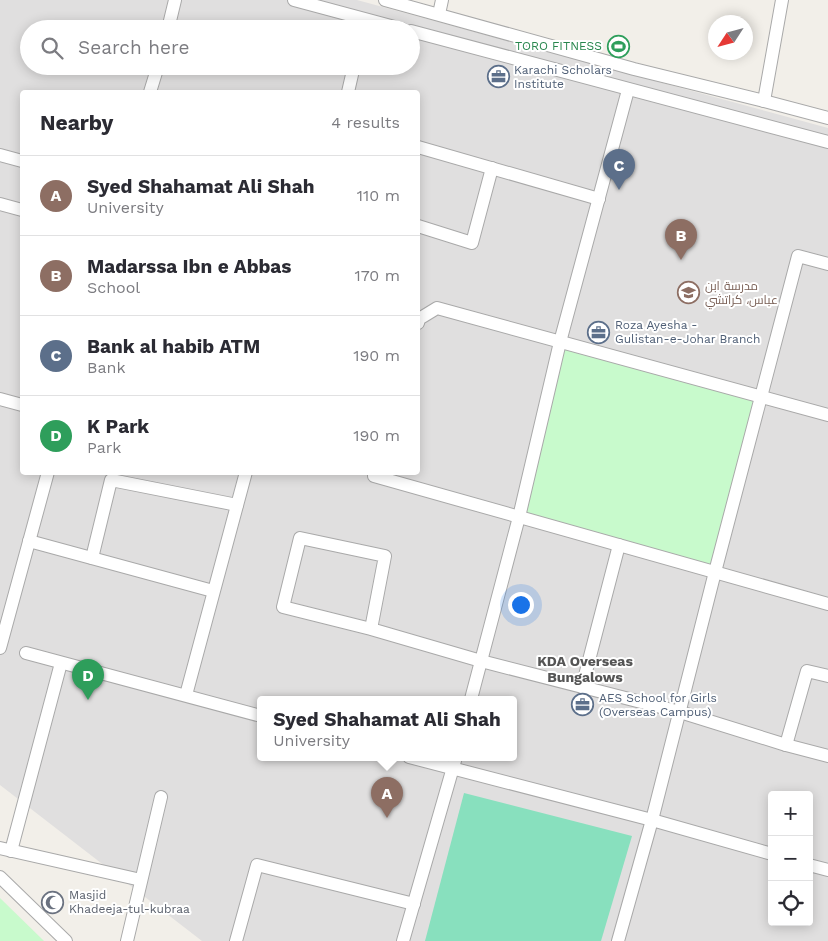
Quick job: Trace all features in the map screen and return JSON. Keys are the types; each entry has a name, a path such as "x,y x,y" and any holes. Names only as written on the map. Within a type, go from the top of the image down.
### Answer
{"street":[{"path":"170,20 175,0"},
{"path":"294,0 352,20"},
{"path":"385,0 634,69 764,100 828,118"},
{"path":"439,14 442,0"},
{"path":"764,100 782,0"},
{"path":"420,33 828,142"},
{"path":"151,90 155,75"},
{"path":"348,90 352,75"},
{"path":"472,696 518,517 560,342 628,90"},
{"path":"420,148 599,199"},
{"path":"0,155 20,160"},
{"path":"420,227 472,243 492,168"},
{"path":"0,204 20,209"},
{"path":"618,941 652,820 798,256 828,264"},
{"path":"420,318 437,308 828,415"},
{"path":"0,399 20,404"},
{"path":"0,648 47,475"},
{"path":"186,695 245,475"},
{"path":"374,475 828,604"},
{"path":"92,558 111,480 237,504"},
{"path":"371,629 385,556 300,538 283,607 371,629 481,661 680,712 828,756"},
{"path":"29,541 213,591"},
{"path":"582,687 619,546"},
{"path":"26,653 257,715"},
{"path":"61,663 6,849 141,880"},
{"path":"786,745 807,671 828,676"},
{"path":"439,761 454,763 768,853"},
{"path":"403,941 454,763"},
{"path":"126,941 161,797"},
{"path":"236,941 257,865 414,904"},
{"path":"813,866 828,870"},
{"path":"0,877 66,941"}],"shaded area":[{"path":"0,0 357,0 828,128 828,941 202,941 0,785"}],"green space":[{"path":"560,342 761,397 715,572 519,517"},
{"path":"464,793 632,836 601,941 425,941"},
{"path":"0,898 44,941 0,941"}],"place":[{"name":"TORO FITNESS","path":"618,46"},
{"name":"Karachi Scholars Institute","path":"498,77"},
{"name":"Bank al habib ATM","path":"619,190"},
{"name":"Madarssa Ibn e Abbas","path":"681,260"},
{"name":"مدرسة ابن عباس، كراتشي","path":"689,293"},
{"name":"Roza Ayesha - Gulistan-e-Johar Branch","path":"599,332"},
{"name":"K Park","path":"88,700"},
{"name":"AES School for Girls (Overseas Campus)","path":"583,705"},
{"name":"Syed Shahamat Ali Shah","path":"387,818"},
{"name":"Masjid Khadeeja-tul-kubraa","path":"53,902"}],"district":[{"name":"KDA Overseas Bungalows","path":"585,670"}]}
